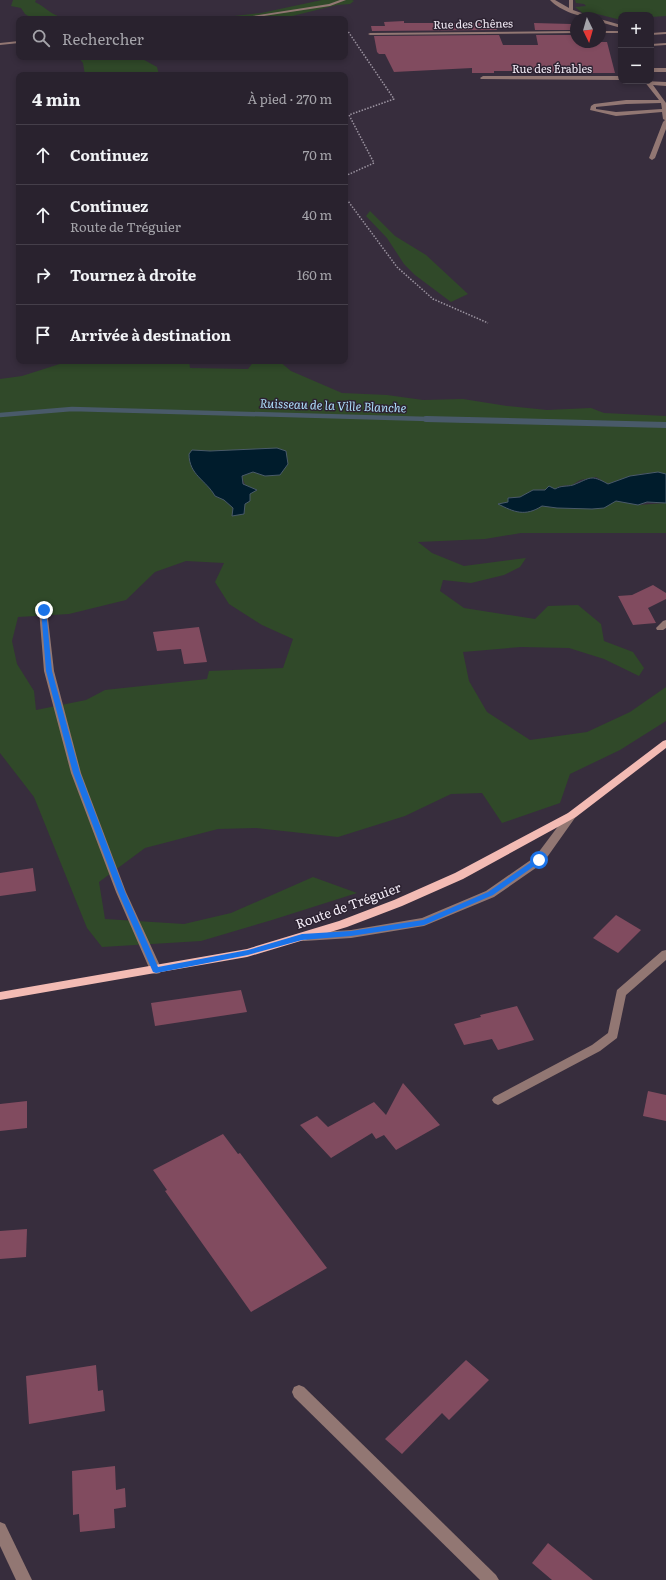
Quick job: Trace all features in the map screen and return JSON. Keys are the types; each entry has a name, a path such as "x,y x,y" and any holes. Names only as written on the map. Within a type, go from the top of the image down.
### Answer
{"main road":[{"name":"Route de Tréguier","path":"0,996 248,953 343,924 398,903 459,876 572,815 666,743"}],"street":[{"path":"255,16 330,5 344,0"},
{"path":"552,0 555,3 574,12"},
{"path":"571,0 571,11"},
{"path":"606,22 618,26"},
{"name":"Rue des Chênes","path":"370,34 570,32"},
{"path":"606,32 618,32"},
{"path":"654,34 666,32"},
{"path":"0,44 16,42"},
{"path":"654,45 666,44"},
{"path":"654,70 666,70"},
{"name":"Rue des Érables","path":"483,78 618,78"},
{"path":"654,83 666,84"},
{"path":"649,84 663,101 663,110 666,119"},
{"path":"663,101 626,102 594,106 593,110 616,114 663,110"},
{"path":"652,158 666,122"},
{"path":"44,610 49,671 76,773 121,892 156,970"},
{"path":"302,937 351,934 424,922 490,894 539,860 572,815"},
{"path":"498,1100 596,1048 613,1035 621,993 666,954"},
{"path":"299,1392 491,1580"},
{"path":"0,1529 24,1580"}],"path":[{"path":"348,31 394,99 349,115 374,163 348,175"},
{"path":"348,201 397,267 433,299 488,323"}],"green space":[{"path":"13,0 36,0 35,2 58,16 28,16 21,8 11,6"},
{"path":"322,0 354,1 350,4 337,5 292,16 234,16 261,13"},
{"path":"575,0 666,0 666,16 654,17 654,12 618,12 618,19 606,16 606,12 581,12 575,7 586,6 584,4 576,3"},
{"path":"80,60 144,60 157,67 158,72 84,72 83,63"},
{"path":"370,211 395,236 426,255 468,294 451,302 415,275 404,264 387,238 366,216"},
{"path":"60,364 189,364 190,368 248,369 252,364 283,364 291,371 342,393 387,395 423,400 463,399 507,406 547,410 591,408 604,413 666,416 666,474 644,474 608,484 596,477 580,480 572,485 560,486 555,489 533,490 520,497 508,498 508,502 499,504 515,511 525,512 542,506 557,508 616,501 638,505 666,503 666,533 521,533 485,539 418,542 432,553 464,566 526,558 520,567 504,575 471,583 443,580 440,591 464,608 535,619 548,606 578,605 601,624 604,641 633,652 644,668 639,676 604,659 569,648 521,647 463,652 469,681 487,712 530,740 587,732 630,712 666,687 666,721 620,750 570,774 560,803 502,823 482,793 451,794 405,816 338,837 256,828 218,829 145,848 99,882 105,919 184,924 231,913 313,877 357,893 201,941 102,947 87,928 34,797 0,753 0,379 22,376","holes":["192,450 210,451 265,476 253,472 242,476 250,501 233,508 224,500 215,496","186,561 224,563 215,582 229,604 262,625 293,639 283,668 209,671 207,679 105,690 86,700 36,710 34,691 17,664 12,641 18,617 69,614 126,600 155,572"]}],"water":[{"path":"277,448 286,451 288,464 280,475 265,476 253,472 242,476 243,484 257,490 250,494 250,501 245,504 244,514 232,516 233,508 224,500 215,496 195,472 190,461 189,454 192,450 210,451"},
{"path":"658,472 666,474 666,503 647,502 638,505 616,501 604,508 557,508 542,506 525,512 514,511 498,504 508,502 508,498 520,497 533,490 545,490 549,486 555,489 573,485 590,478 597,479 608,484 630,476"}],"building":[{"path":"404,21 404,23 494,23 497,30 372,31 371,26 385,26 384,22"},
{"path":"534,23 570,24 570,30 535,30"},
{"path":"499,35 503,45 538,45 536,35 570,35 570,48 606,48 607,42 615,73 494,71 494,73 472,73 472,68 394,72 385,54 379,54 377,52 374,36"},
{"path":"653,585 666,593 666,599 648,608 656,623 633,625 618,596 632,595"},
{"path":"199,627 207,662 184,664 181,649 157,651 153,632"},
{"path":"33,868 36,891 0,896 0,873"},
{"path":"616,915 641,930 618,953 593,938"},
{"path":"241,990 247,1012 155,1026 151,1003"},
{"path":"517,1006 534,1040 498,1050 492,1039 464,1045 454,1024 481,1017 480,1015"},
{"path":"403,1083 440,1125 396,1150 384,1135 376,1139 372,1133 331,1158 300,1125 317,1116 328,1127 374,1102 386,1115"},
{"path":"648,1091 666,1095 666,1121 643,1116"},
{"path":"27,1101 27,1128 0,1131 0,1104"},
{"path":"223,1134 238,1154 240,1153 327,1268 251,1312 165,1191 167,1190 153,1170"},
{"path":"27,1229 26,1257 0,1259 0,1231"},
{"path":"466,1360 489,1380 449,1420 442,1413 402,1454 385,1439"},
{"path":"96,1365 98,1391 103,1390 105,1411 29,1424 26,1376"},
{"path":"115,1466 116,1490 125,1488 126,1507 114,1509 115,1528 80,1532 79,1514 73,1515 72,1471"},
{"path":"548,1543 593,1580 552,1580 532,1563"}],"waterway":[{"name":"Ruisseau de la Ville Blanche","path":"0,415 72,409 439,419"},
{"name":"Ruisseau de la Ville Blanche","path":"426,419 439,419"},
{"name":"Ruisseau de la Ville Blanche","path":"439,419 666,425"},
{"name":"Ruisseau de la Ville Blanche","path":"439,419 463,420"}],"route":[{"path":"44,610 49,671 76,773 121,892 156,970 248,953 302,937 351,934 424,922 490,894 539,860"}]}
